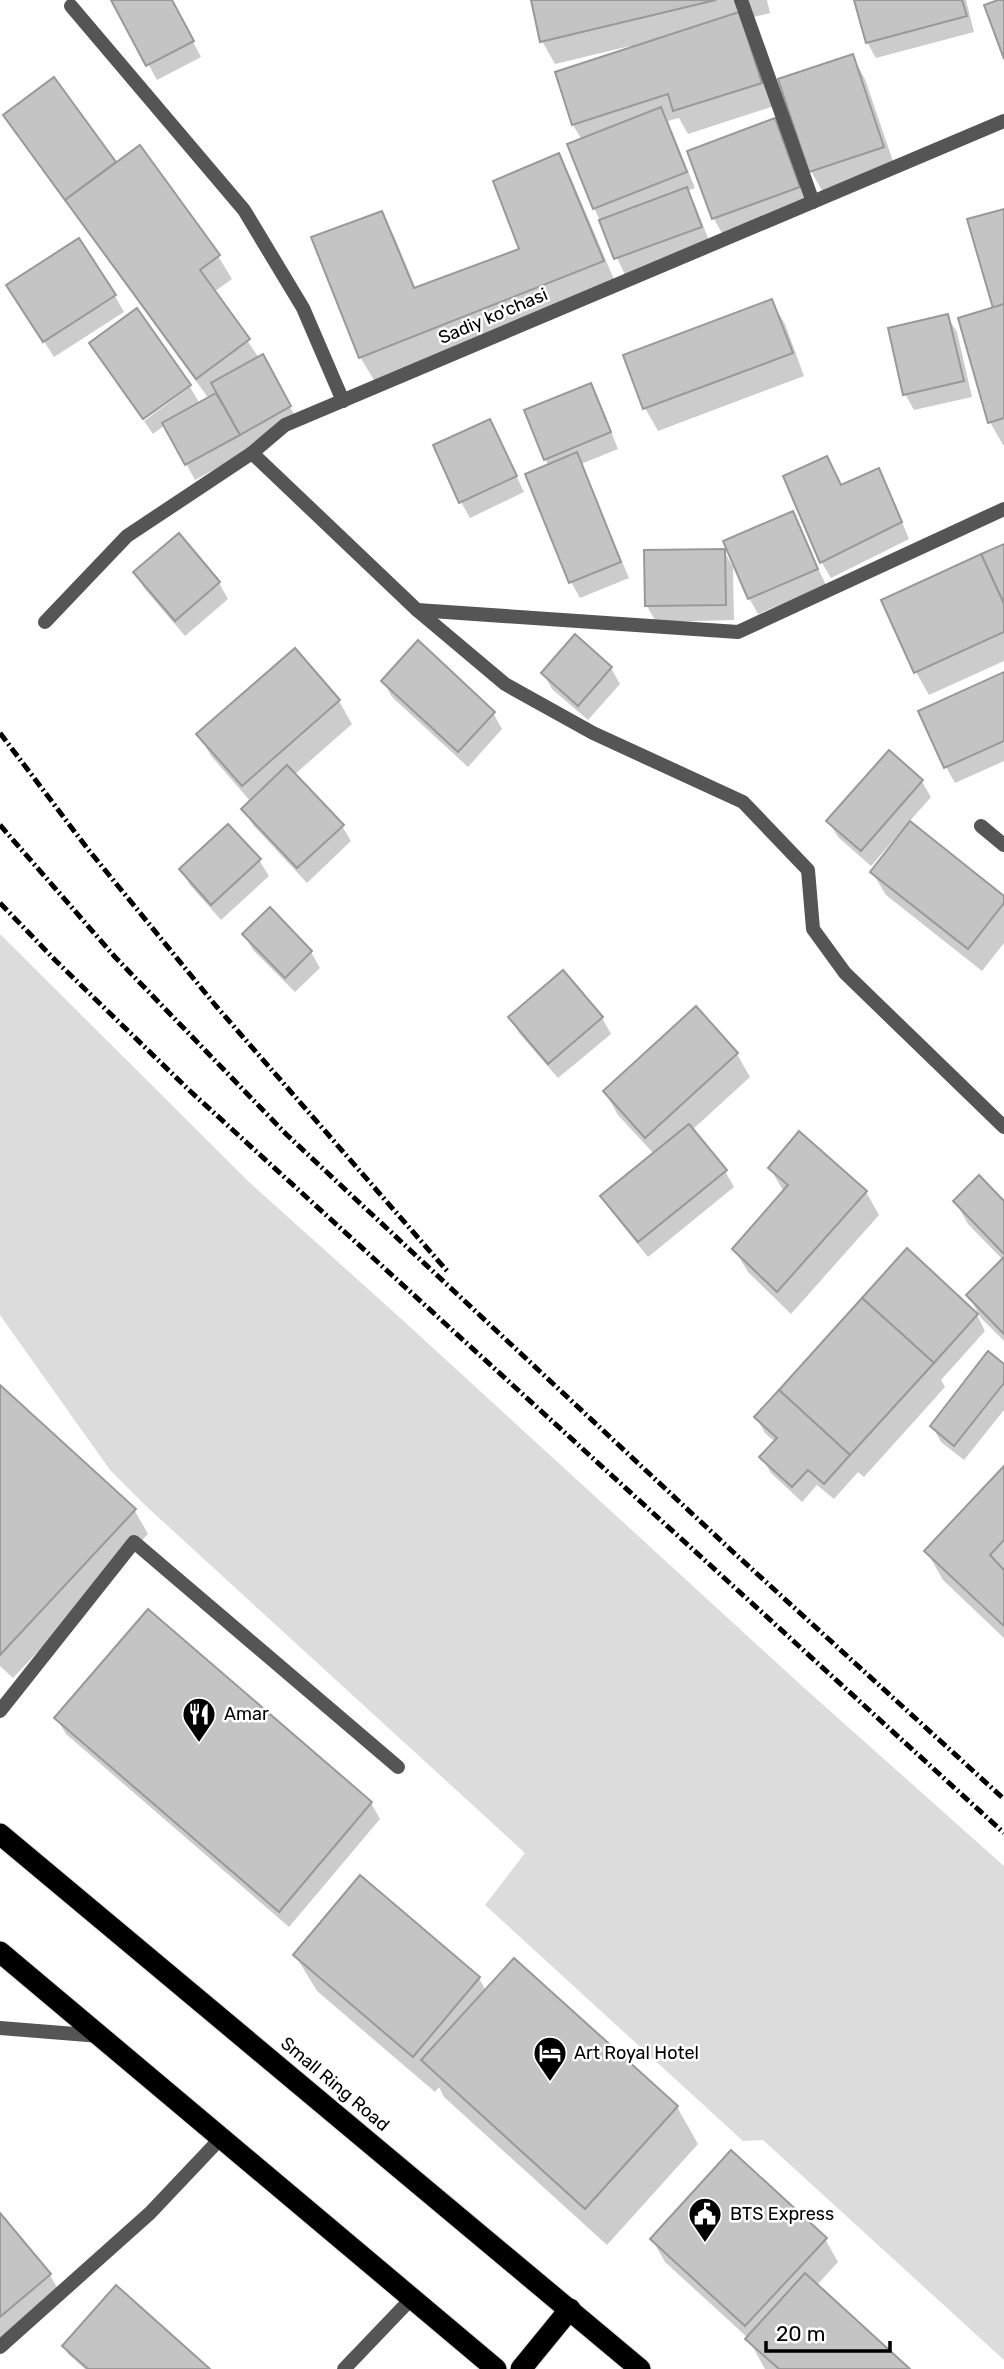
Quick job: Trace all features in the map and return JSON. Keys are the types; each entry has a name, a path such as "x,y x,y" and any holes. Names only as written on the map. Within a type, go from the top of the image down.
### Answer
{"highway":[{"name":"Small Ring Road","path":"0,1834 640,2369"},
{"path":"0,1952 496,2369"},
{"path":"521,2369 570,2309"}],"street":[{"path":"741,0 813,202"},
{"path":"71,6 244,210 303,308 343,401"},
{"name":"Sadiy ko'chasi","path":"45,622 127,537 252,453 285,425 1004,121"},
{"path":"252,453 416,610 505,684 593,733 743,802 808,870 813,929 845,973 1004,1127"},
{"path":"416,610 738,632 1004,509"},
{"path":"981,826 1004,845"},
{"path":"3,1702 134,1542 398,1767"},
{"path":"0,2028 100,2036"},
{"path":"0,2347 150,2213 221,2138"},
{"path":"344,2369 412,2298"}],"shaded area":[{"path":"0,934 248,1181 802,1686 1004,1866 1004,2360 763,2140 743,2141 485,1905 525,1853 110,1470 0,1315"}],"building":[{"path":"111,0 172,0 194,41 146,66"},
{"path":"531,0 716,0 540,42"},
{"path":"854,0 962,0 967,16 866,43"},
{"path":"1004,0 1004,59 984,5"},
{"path":"739,12 762,83 673,111 668,94 572,125 555,72"},
{"path":"853,54 884,147 809,172 778,79"},
{"path":"54,77 116,162 65,200 3,115"},
{"path":"661,107 687,172 593,209 567,144"},
{"path":"775,118 800,187 712,219 687,151"},
{"path":"140,145 220,255 200,270 250,339 196,379 65,200"},
{"path":"559,153 604,261 359,358 311,237 382,211 414,288 519,249 493,181"},
{"path":"687,187 702,227 614,259 599,220"},
{"path":"1004,209 1004,304 993,308 967,219"},
{"path":"79,238 116,295 43,342 6,285"},
{"path":"772,299 793,353 643,409 623,355"},
{"path":"1004,304 1004,418 988,423 958,318"},
{"path":"137,308 191,385 143,419 89,343"},
{"path":"948,314 964,381 903,395 888,328"},
{"path":"263,354 291,406 240,435 211,383"},
{"path":"591,383 611,432 544,460 524,410"},
{"path":"216,393 240,435 185,465 162,423"},
{"path":"490,419 517,476 459,503 433,445"},
{"path":"577,452 621,562 569,583 525,474"},
{"path":"827,456 841,485 879,468 902,522 820,563 783,476"},
{"path":"793,511 818,569 748,599 723,541"},
{"path":"179,533 220,582 175,621 133,572"},
{"path":"1004,544 1004,604 981,554"},
{"path":"725,549 726,605 645,606 644,550"},
{"path":"981,554 1004,604 1004,632 914,673 881,600"},
{"path":"575,634 612,667 578,706 541,673"},
{"path":"418,640 495,712 458,752 381,681"},
{"path":"295,648 340,700 242,786 196,734"},
{"path":"1004,672 1004,741 944,768 918,711"},
{"path":"889,750 923,780 861,851 826,821"},
{"path":"287,765 344,825 297,868 241,809"},
{"path":"910,821 1004,896 1004,903 968,949 870,872"},
{"path":"228,824 261,859 211,905 179,869"},
{"path":"270,907 312,951 285,978 242,934"},
{"path":"563,970 603,1017 548,1064 508,1017"},
{"path":"696,1006 738,1053 645,1138 603,1091"},
{"path":"689,1124 727,1170 638,1242 600,1196"},
{"path":"799,1131 867,1191 777,1292 732,1249 788,1185 768,1168"},
{"path":"979,1175 1004,1201 1004,1254 953,1201"},
{"path":"907,1248 978,1314 934,1363 862,1298"},
{"path":"1004,1257 1004,1334 966,1295"},
{"path":"862,1298 934,1363 850,1455 779,1390"},
{"path":"988,1351 1004,1364 1004,1383 954,1446 930,1426"},
{"path":"0,1385 136,1509 0,1655"},
{"path":"779,1390 850,1455 824,1484 808,1470 792,1487 759,1457 777,1438 754,1417"},
{"path":"1004,1466 1004,1540 990,1555 1004,1570 1004,1626 924,1551"},
{"path":"148,1609 372,1802 279,1912 54,1718"},
{"path":"360,1875 480,1977 413,2057 293,1955"},
{"name":"Art Royal Hotel","path":"514,1958 678,2106 585,2209 421,2060"},
{"path":"731,2150 827,2238 745,2326 650,2239"},
{"path":"0,2213 51,2274 0,2317"},
{"path":"805,2273 910,2369 779,2369 745,2339"},
{"path":"116,2285 210,2369 88,2369 62,2346"}],"railway":[{"path":"0,733 87,848 216,1006 448,1272"},
{"path":"0,825 115,957 287,1135 732,1551 1004,1799"},
{"path":"0,903 190,1091 1004,1833"}],"place":[{"name":"Amar","path":"199,1744"},
{"name":"Art Royal Hotel","path":"550,2083"},
{"name":"BTS Express","path":"705,2244"}]}
